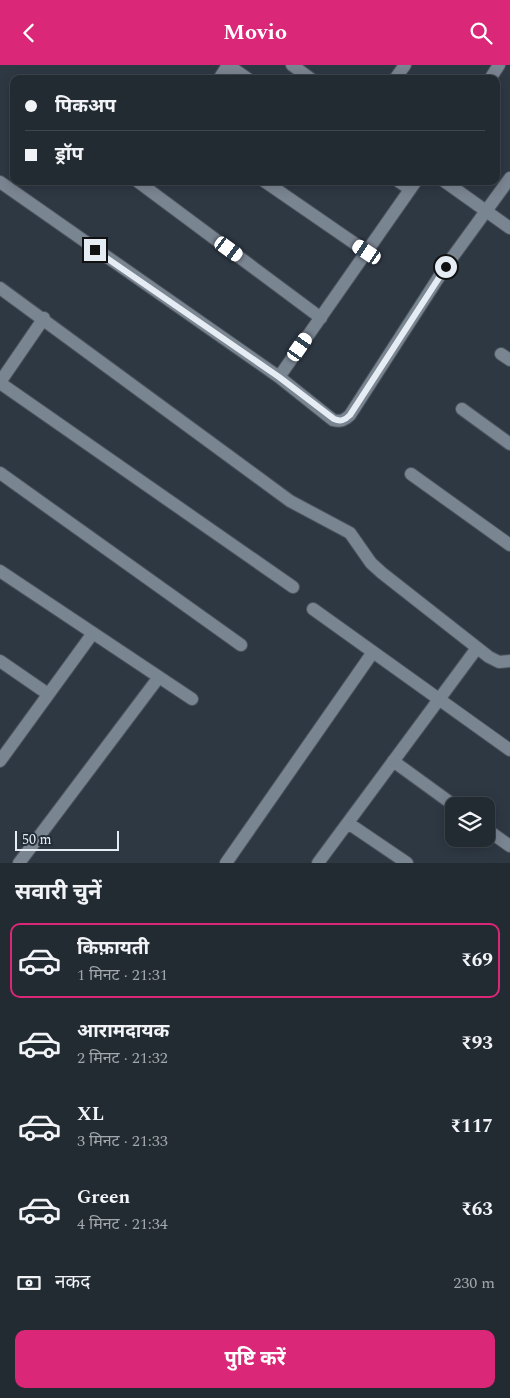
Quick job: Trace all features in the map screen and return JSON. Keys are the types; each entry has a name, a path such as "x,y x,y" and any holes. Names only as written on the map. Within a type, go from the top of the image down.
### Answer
{"street":[{"path":"222,75 228,65 242,75"},
{"path":"292,65 306,75"},
{"path":"0,182 279,377 334,419 345,420 446,267 510,178"},
{"path":"142,185 320,318"},
{"path":"270,185 367,252"},
{"path":"279,377 413,185"},
{"path":"450,185 510,228"},
{"path":"0,288 290,501 345,530 371,563 382,573 477,648 499,662 510,661"},
{"path":"44,319 0,383 294,587"},
{"path":"462,409 510,445"},
{"path":"0,473 241,645"},
{"path":"411,474 510,545"},
{"path":"0,571 192,699"},
{"path":"313,609 510,750"},
{"path":"0,761 93,633"},
{"path":"318,863 477,648"},
{"path":"226,863 373,652"},
{"path":"0,661 48,694"},
{"path":"18,863 158,677"},
{"path":"394,761 445,799"},
{"path":"348,823 407,863"},
{"path":"495,835 510,846"}],"route":[{"path":"95,250 279,377 339,421 345,420 350,415 446,267"}]}
